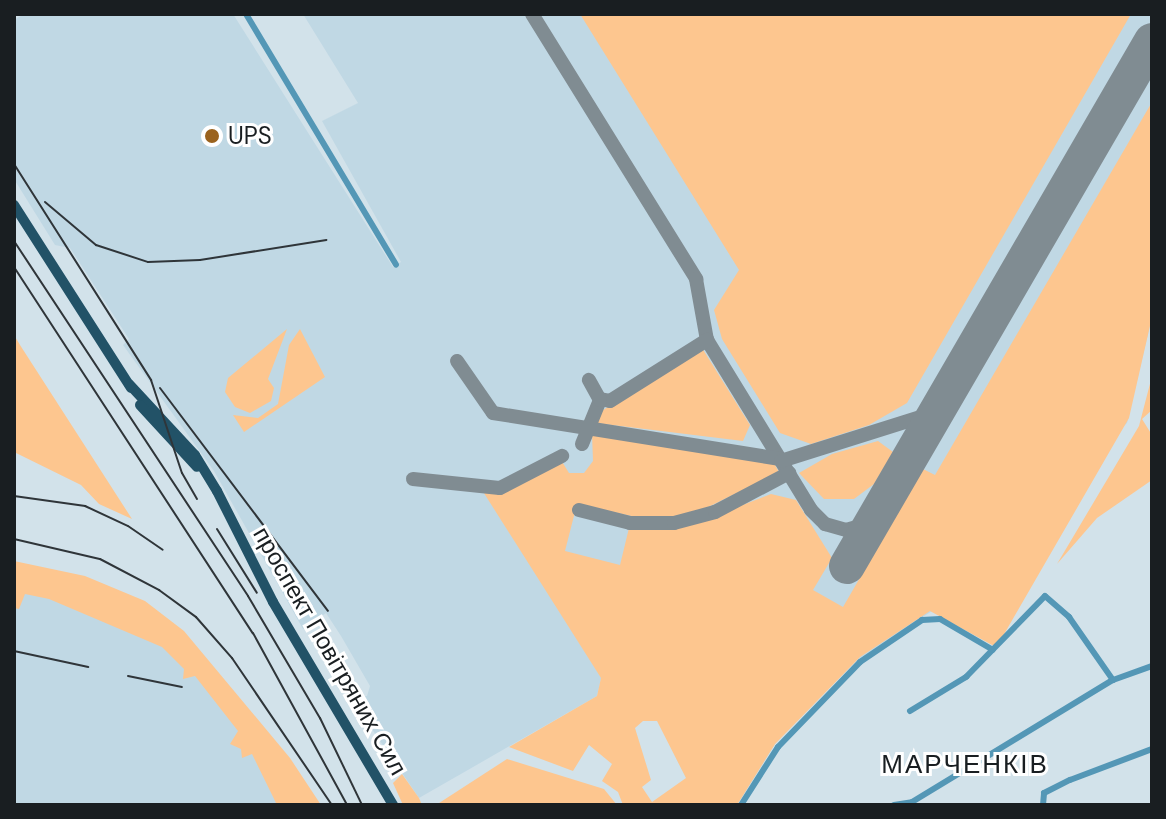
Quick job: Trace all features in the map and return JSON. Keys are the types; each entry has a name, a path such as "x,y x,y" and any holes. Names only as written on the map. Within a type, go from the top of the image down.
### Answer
{"main road":[{"name":"проспект Повітряних Сил","path":"14,205 150,420 208,476 273,602 393,805"}],"street":[{"path":"246,14 396,265"},
{"path":"910,711 966,677 1045,596 1069,617 1113,680"},
{"path":"741,805 778,747 849,673 922,620 940,619 993,650"},
{"path":"894,805 912,803 1113,680 1152,666"},
{"path":"1043,805 1044,793 1152,749"}],"shaded area":[{"path":"24,14 233,14 393,267 401,262 322,121 358,103 303,14 1152,14 1152,317 1127,423 932,611 853,663 775,744 737,805 689,784 658,721 601,679 597,696 419,798 350,697 367,696 370,686 326,613 303,629 214,471 123,345 129,339 70,248 55,245 14,179 14,20"},
{"path":"580,14 1131,14 907,403 869,425 811,444 780,433 722,339 714,310 739,270"},
{"path":"1152,102 1152,317 1129,418 999,643 994,646 930,611 860,657 775,744 737,805 623,805 618,792 602,781 612,764 589,745 573,771 509,747 597,696 601,678 482,490 501,490 561,460 569,473 584,473 593,461 592,434 772,460 779,472 694,514 645,519 577,504 565,551 620,565 629,528 696,523 771,494 796,500 832,558 813,590 843,607 923,469 935,475","holes":["643,721 657,721 686,778 652,802 642,787 651,780 635,728"]},
{"path":"287,329 268,379 274,388 271,401 250,413 235,407 225,392 228,378"},
{"path":"300,329 325,377 244,432 233,415 258,418 278,404 289,345"},
{"path":"14,335 132,519 99,504 81,485 14,452"},
{"path":"702,348 750,425 743,441 596,423 600,412"},
{"path":"1152,376 1152,410 1142,419 1152,435 1152,480 1097,518 1057,564 1139,426"},
{"path":"878,441 893,452 874,484 854,499 824,499 799,473 832,454"},
{"path":"14,561 85,576 145,601 184,631 290,758 321,805 277,805 252,754 242,758 241,749 230,744 238,731 195,676 183,679 184,669 162,647 49,599 25,594 19,609 14,608"},
{"path":"14,567 155,623 298,805 14,805"},
{"path":"507,759 604,789 617,805 436,805"},
{"path":"402,774 422,805 403,805 393,783"}],"taxiway":[{"path":"532,14 696,279 707,340 811,510 825,524 846,530 864,525 877,512"},
{"path":"600,399 610,401 707,340"},
{"path":"457,361 493,413 780,459"},
{"path":"582,444 600,400 589,380"},
{"path":"781,461 936,412"},
{"path":"413,479 500,488 562,456"},
{"path":"579,510 630,523 674,523 715,512 789,473"}],"runway":[{"path":"847,566 1152,41"}],"railway":[{"path":"14,164 151,380 182,473 197,499"},
{"path":"45,202 96,245 148,262 200,260 326,240"},
{"path":"14,241 248,596 320,718 362,805"},
{"path":"14,267 253,633 347,805"},
{"path":"160,388 328,611"},
{"path":"14,496 85,506 128,526 163,550"},
{"path":"217,529 257,593"},
{"path":"14,539 100,559 159,590 196,617 232,658 332,805"},
{"path":"14,651 88,667"},
{"path":"128,676 182,687"}],"place":[{"name":"UPS","path":"212,136"}],"district":[{"name":"МАРЧЕНКІВ","path":"965,765"}]}
